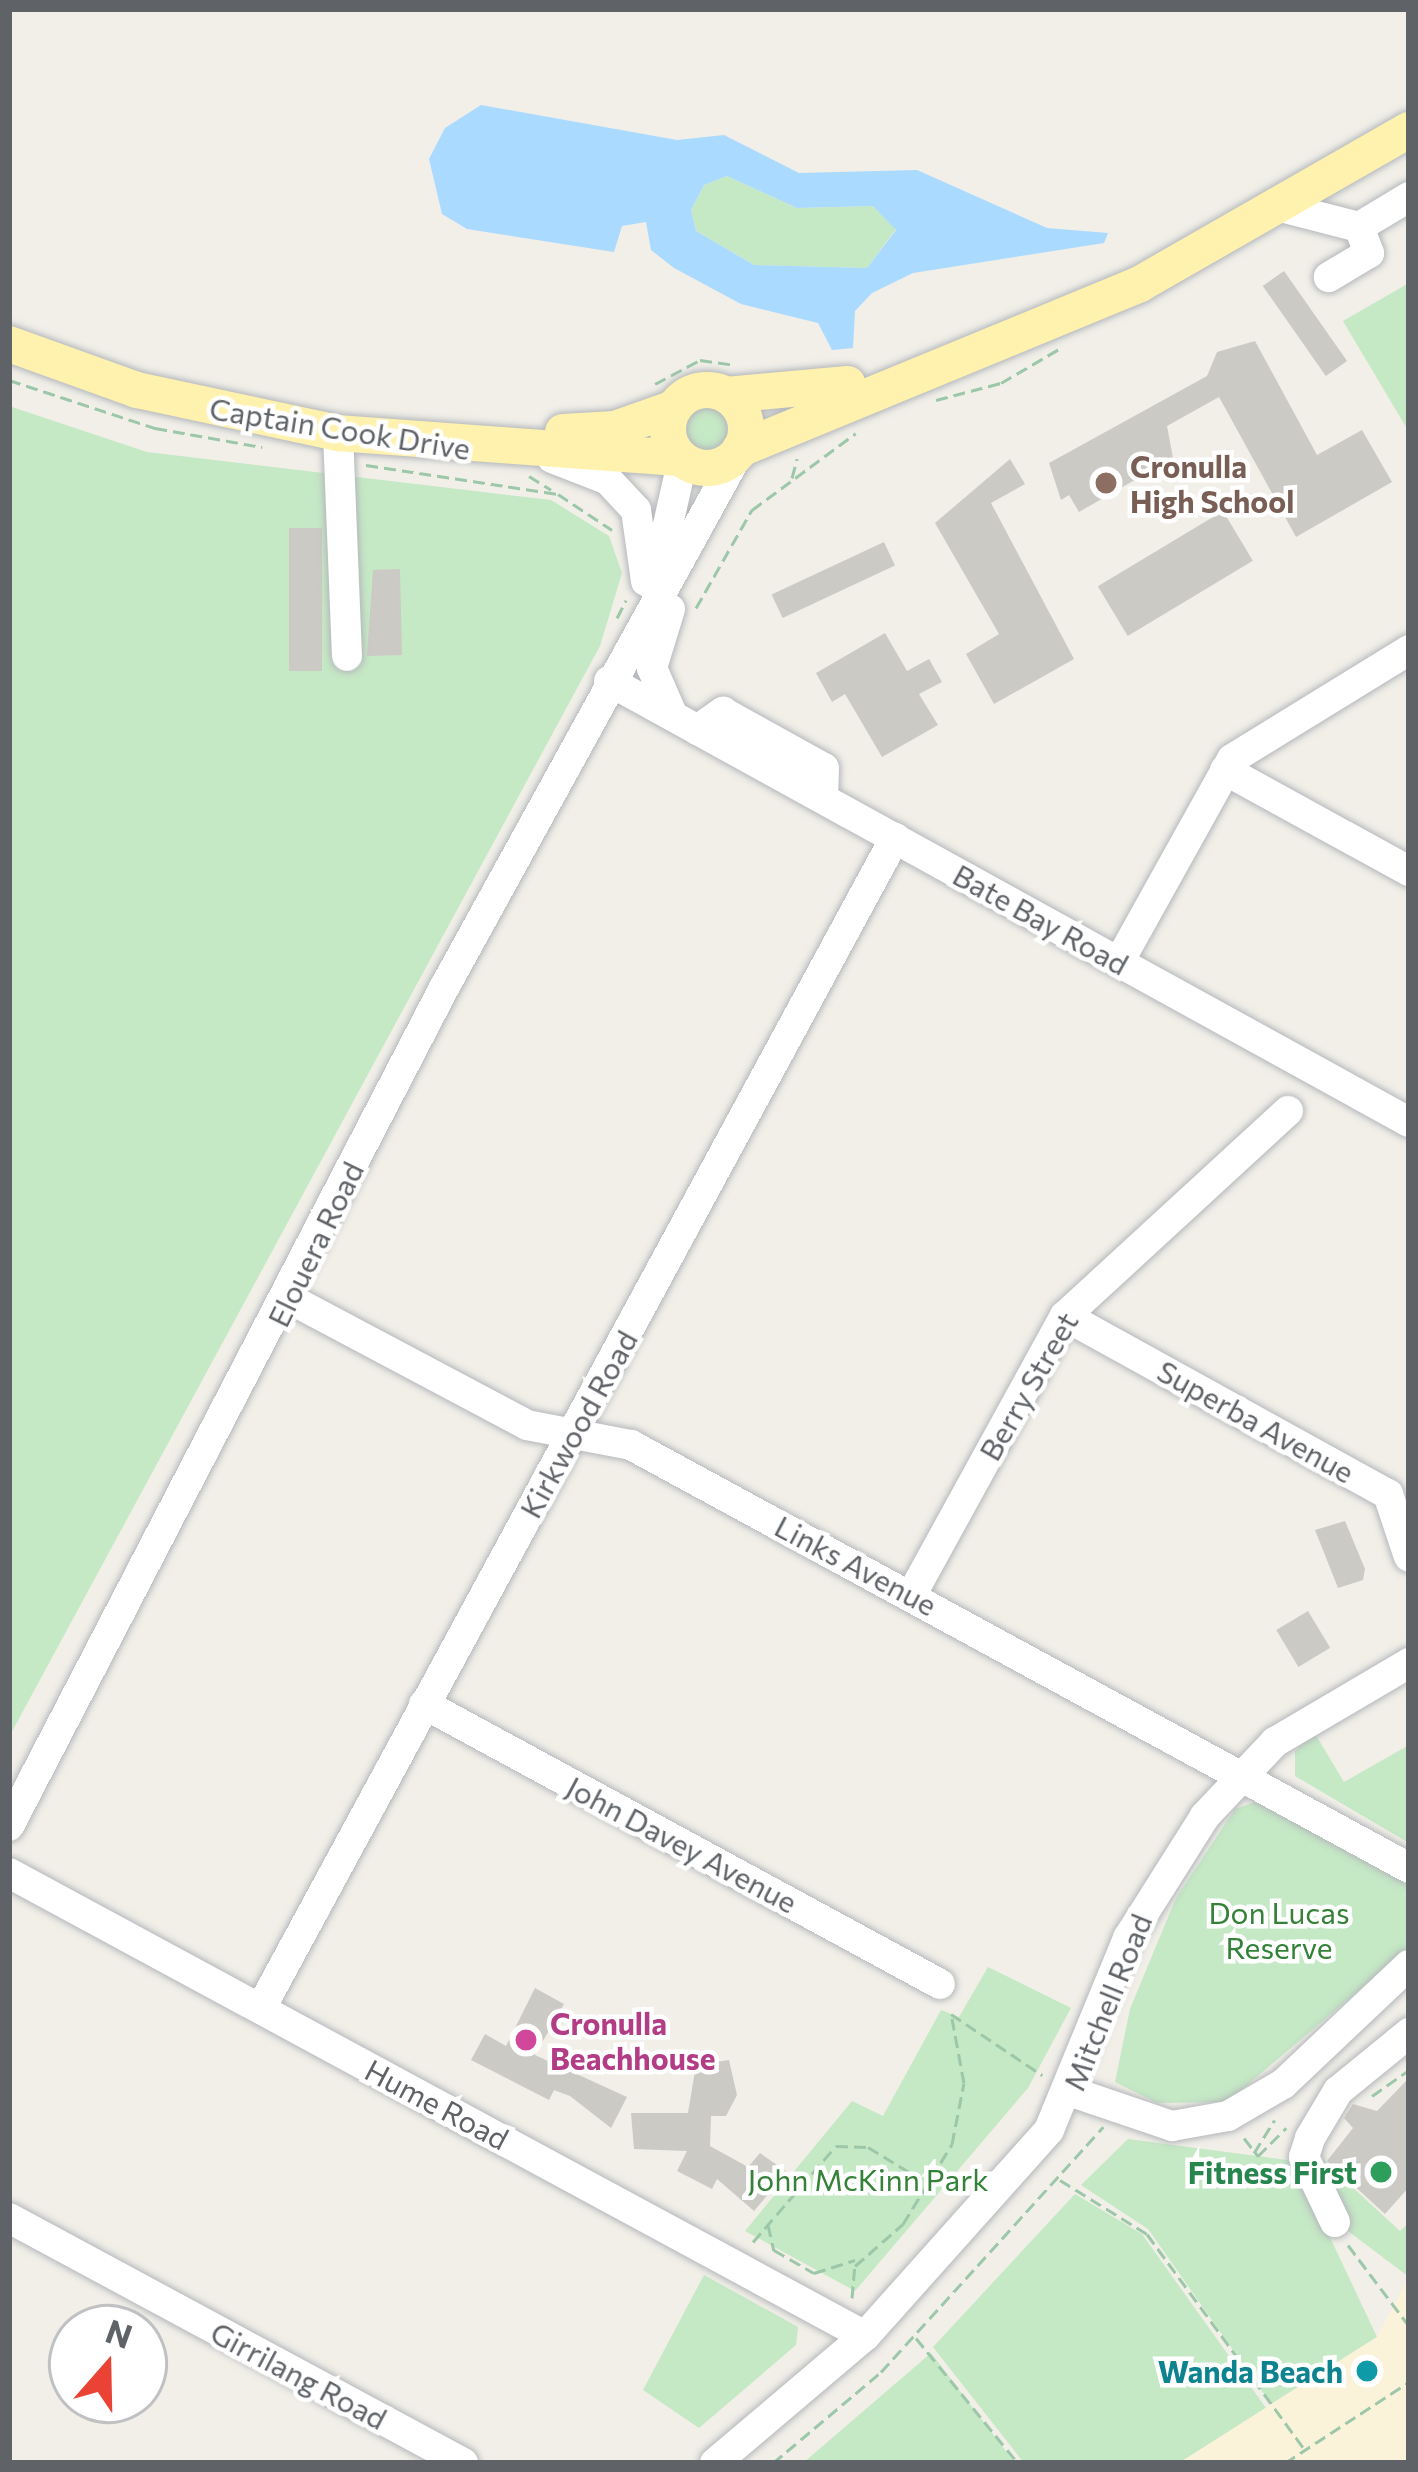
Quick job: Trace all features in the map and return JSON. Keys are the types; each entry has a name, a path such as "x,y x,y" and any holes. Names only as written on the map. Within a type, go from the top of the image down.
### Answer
{"main road":[{"path":"957,365 726,395 695,392 674,407 668,434 682,458 715,467 740,451 957,365 1140,284 1409,130"},
{"name":"Captain Cook Drive","path":"9,322 211,388 332,411 586,433 674,407"},
{"name":"Captain Cook Drive","path":"9,344 137,390 338,433 540,455 682,458"},
{"path":"726,395 746,422 740,451"}],"street":[{"path":"1276,206 1359,227 1409,197"},
{"path":"1329,278 1369,253 1359,227"},
{"path":"338,433 347,656"},
{"name":"Elouera Road","path":"9,1826 290,1299 612,659 703,525 740,451"},
{"path":"540,455 608,480 636,510 648,553 635,592"},
{"name":"Elouera Road","path":"612,659 635,592 676,523 682,458"},
{"path":"685,723 658,692 655,643 703,525"},
{"path":"1119,962 1225,770 1409,650"},
{"name":"Bate Bay Road","path":"612,659 685,723 1409,1122"},
{"path":"1225,770 1409,871"},
{"name":"Kirkwood Road","path":"261,2008 895,838"},
{"name":"Berry Street","path":"911,1594 1065,1316 1288,1111"},
{"name":"Links Avenue","path":"290,1299 527,1425 631,1445 1409,1868"},
{"name":"Superba Avenue","path":"1065,1316 1388,1494 1409,1557"},
{"name":"Mitchell Road","path":"715,2463 865,2336 1072,2092 1151,1894 1240,1775 1315,1712 1409,1663"},
{"name":"John Davey Avenue","path":"424,1704 946,1999"},
{"name":"Hume Road","path":"9,1873 865,2336"},
{"path":"1072,2092 1172,2126 1228,2116 1283,2084 1409,1965"},
{"path":"1335,2222 1304,2157 1338,2091 1409,2033"},
{"name":"Girrilang Road","path":"9,2218 463,2463"}],"path":[{"path":"736,534 752,510 872,424"},
{"path":"612,659 635,592"},
{"path":"946,1999 1072,2092"},
{"path":"768,2224 774,2251 814,2273 859,2260 903,2224 914,2195 952,2144 962,2105 946,1999"},
{"path":"1253,2154 1280,2111"},
{"path":"773,2463 915,2336 1106,2126"},
{"path":"753,2242 836,2146 868,2146 908,2178 924,2180"},
{"path":"908,2178 914,2195"},
{"path":"1058,2179 1147,2234 1305,2450"},
{"path":"1335,2222 1409,2326"},
{"path":"852,2298 859,2260"},
{"path":"915,2336 1018,2463"},
{"path":"1286,2463 1409,2382"}],"green space":[{"path":"727,176 797,208 873,206 896,229 867,268 754,265 696,231 691,210 704,185"},
{"path":"1409,283 1409,432 1343,321"},
{"path":"710,399 730,407 738,427 730,447 710,455 690,447 682,427 690,407"},
{"path":"9,406 147,452 551,500 609,536 622,573 600,646 9,1737"},
{"name":"Don Lucas Reserve","path":"1314,1732 1344,1782 1409,1745 1409,1843 1295,1776 1295,1751"},
{"name":"Don Lucas Reserve","path":"1258,1801 1409,1883 1409,1948 1227,2102 1157,2103 1115,2082 1130,2009 1176,1898 1235,1809"},
{"name":"John McKinn Park","path":"988,1967 1071,2008 1028,2088 855,2291 745,2231 852,2101 883,2116 941,2010 959,2017"},
{"path":"1128,2139 1294,2161 1377,2337 1271,2404 1148,2229 1081,2185"},
{"path":"1314,2152 1400,2231 1409,2223 1409,2277 1344,2228"},
{"path":"1075,2194 1142,2234 1266,2408 1179,2463 1024,2463 933,2347"},
{"name":"John McKinn Park","path":"704,2275 798,2327 796,2345 699,2428 643,2390"},
{"path":"931,2353 1015,2463 803,2463"}],"sand":[{"name":"Wanda Beach","path":"1409,2277 1409,2463 1179,2463 1377,2337"}],"water":[{"path":"481,105 677,140 724,135 799,173 917,170 1047,228 1108,233 1104,243 913,273 872,293 855,311 853,348 832,350 818,323 741,304 674,268 651,250 646,222 622,226 614,252 467,229 442,214 429,159 445,128","holes":["727,176 797,208 873,206 896,230 867,268 754,265 696,231 691,210 704,185"]}],"building":[{"path":"1284,271 1347,361 1326,376 1263,286"},
{"path":"1255,341 1317,455 1362,430 1392,482 1296,537 1219,397 1167,426 1173,458 1079,512 1069,495 1061,500 1049,463 1207,376 1217,352"},
{"path":"1010,459 1025,484 991,503 1074,659 994,704 966,654 999,634 935,523"},
{"path":"1223,511 1253,561 1128,636 1098,586"},
{"path":"289,528 322,528 322,671 289,671"},
{"path":"884,542 895,566 783,618 772,594"},
{"path":"400,569 402,655 367,656 373,570"},
{"path":"885,633 907,671 929,659 942,682 919,694 938,725 882,757 845,694 832,702 816,673"},
{"path":"1345,1521 1365,1569 1363,1580 1338,1588 1315,1530"},
{"path":"1308,1611 1330,1648 1298,1667 1276,1630"},
{"path":"535,1988 564,2004 535,2055 627,2097 611,2128 570,2096 554,2090 549,2100 471,2060 485,2034 506,2046"},
{"path":"729,2060 737,2095 726,2116 711,2116 710,2146 748,2167 760,2153 787,2172 754,2211 717,2179 712,2189 677,2171 687,2151 634,2149 631,2113 688,2113 696,2065"},
{"path":"1409,2078 1409,2187 1385,2214 1327,2161 1353,2128 1344,2118 1353,2104 1377,2111"}],"place":[{"name":"Cronulla High School","path":"1106,483"},
{"name":"Cronulla Beachhouse","path":"526,2040"},
{"name":"Fitness First","path":"1381,2172"},
{"name":"Wanda Beach","path":"1367,2371"}]}
